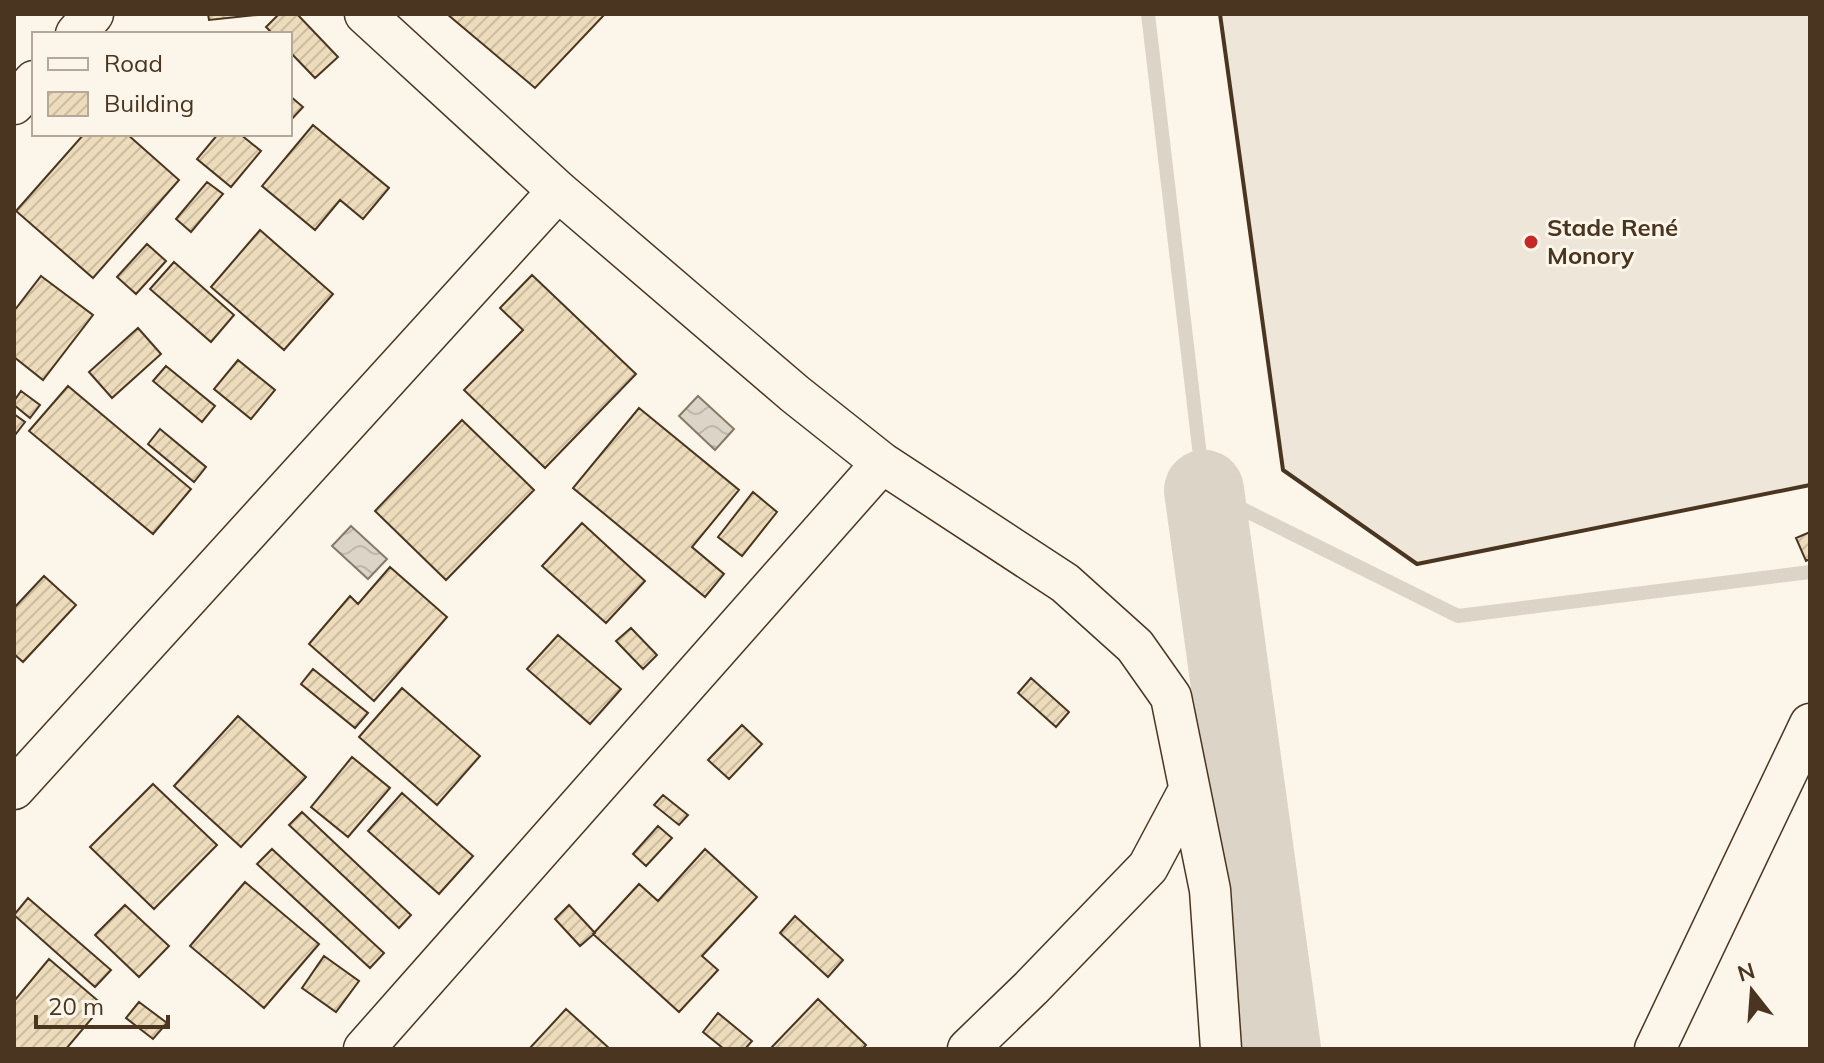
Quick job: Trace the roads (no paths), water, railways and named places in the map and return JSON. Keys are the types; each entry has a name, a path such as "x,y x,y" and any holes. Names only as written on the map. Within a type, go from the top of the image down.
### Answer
{"street":[{"path":"78,32 93,14"},
{"path":"365,14 558,191 795,394 882,463 1065,583 1135,646 1171,697 1210,890 1221,1049"},
{"path":"14,104 32,83"},
{"path":"14,789 558,191"},
{"path":"364,1049 882,463"},
{"path":"1655,1049 1810,724"},
{"path":"968,1049 1148,867 1189,790"}],"water":[{"path":"698,396 734,429 715,450 679,416"},
{"path":"351,526 387,559 368,579 332,546"}],"waterway":[{"path":"1148,14 1204,490 1458,616 1810,572"},
{"path":"1204,490 1281,1049"}],"place":[{"name":"Stade René Monory","path":"1531,242"}]}
